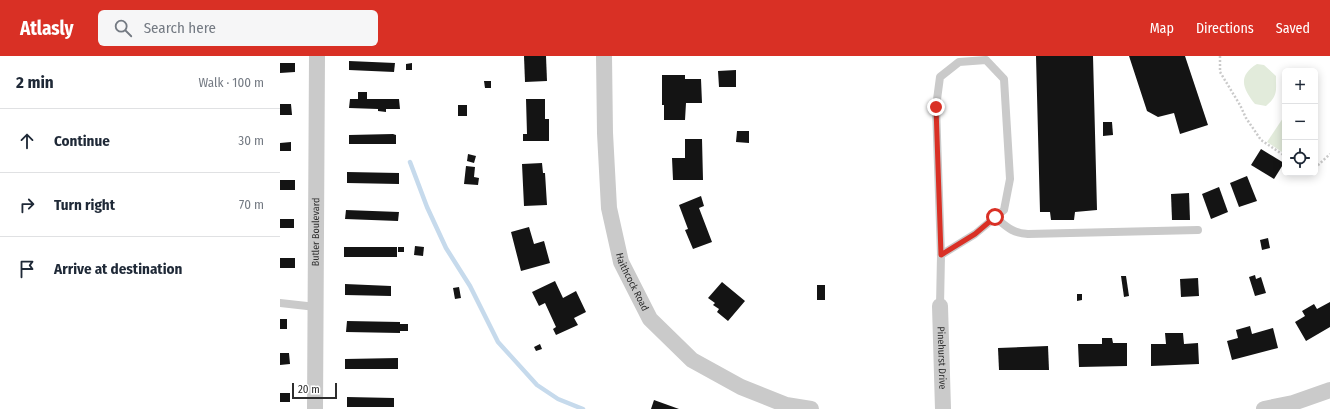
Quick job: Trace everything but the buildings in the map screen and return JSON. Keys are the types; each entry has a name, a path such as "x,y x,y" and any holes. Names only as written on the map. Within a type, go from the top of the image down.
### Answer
{"street":[{"name":"Butler Boulevard","path":"315,409 317,56"},
{"name":"Haithcock Road","path":"604,56 609,208 621,262 650,319 692,360 734,384 786,405 811,409"},
{"name":"Pinehurst Drive","path":"940,306 943,409"},
{"path":"1264,409 1293,403 1330,390"}],"lane":[{"path":"940,306 941,255 936,107 940,77 959,62 986,60 1004,79 1010,179 1004,210 975,234 941,255"},
{"path":"995,217 1009,229 1018,233 1028,234 1198,230"},
{"path":"280,303 316,307"}],"path":[{"path":"1220,56 1220,72 1246,118 1261,140 1282,154"},
{"path":"1318,165 1330,154"}],"green space":[{"path":"1257,64 1264,65 1276,76 1276,93 1273,99 1266,106 1255,104 1245,88 1244,78 1247,73"},
{"path":"1282,120 1282,152 1267,142"}],"waterway":[{"path":"410,162 427,207 446,248 470,286 498,342 537,385 558,399 583,409"}],"route":[{"path":"936,107 941,255 975,234 995,217"}]}
